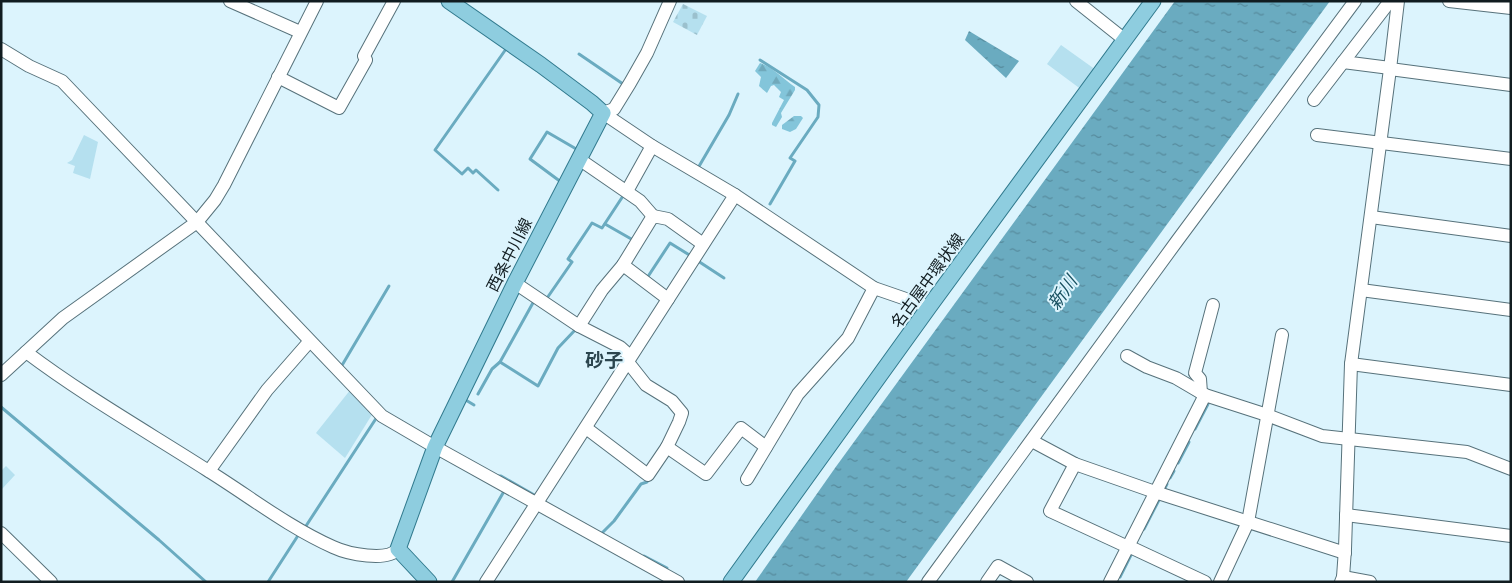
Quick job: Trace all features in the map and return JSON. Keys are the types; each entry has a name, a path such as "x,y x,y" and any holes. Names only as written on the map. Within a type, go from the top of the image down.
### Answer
{"main road":[{"path":"448,1 541,65 592,103 602,113"},
{"name":"名古屋中環状線","path":"731,582 1153,1"},
{"name":"西条中川線","path":"398,549 435,447 602,113"},
{"path":"398,549 429,582"}],"street":[{"path":"230,1 300,32"},
{"path":"1,375 64,318 197,222 215,200 224,185 317,1"},
{"path":"278,77 339,108 366,60 364,56 394,1"},
{"path":"602,113 614,109 630,83 647,53 670,1"},
{"path":"1076,1 1125,40"},
{"path":"928,582 1171,248 1355,1"},
{"path":"1314,100 1390,1"},
{"path":"1370,582 1342,579 1345,553 1351,364 1398,1"},
{"path":"1449,1 1511,8"},
{"path":"1,49 29,66 62,81 309,342 382,416 678,582"},
{"path":"1343,62 1511,85"},
{"path":"602,113 652,146 734,195 874,288 929,307"},
{"path":"1317,135 1511,159"},
{"path":"627,191 652,146"},
{"path":"579,159 640,201 653,216 668,219 703,244"},
{"path":"486,582 734,195"},
{"path":"579,326 602,290 623,265 653,216"},
{"path":"1371,217 1511,236"},
{"path":"623,265 668,298"},
{"path":"515,284 579,326 620,347 646,385 672,401 682,412 680,422 667,447 648,475 586,428"},
{"path":"747,479 798,394 848,338 874,288"},
{"path":"1361,290 1511,310"},
{"path":"1110,582 1203,394 1200,379 1195,373 1213,305"},
{"path":"1220,582 1248,522 1282,335"},
{"path":"209,471 267,390 309,342"},
{"path":"26,352 56,375 209,471 292,526 334,548 353,553 386,556 394,554 398,549"},
{"path":"1127,356 1147,367 1176,378 1203,394 1322,436 1467,452 1511,469"},
{"path":"1351,364 1511,385"},
{"path":"667,447 706,474 741,428 766,447"},
{"path":"1032,441 1075,464 1155,492 1345,553"},
{"path":"1075,464 1050,511 1205,582"},
{"path":"1346,515 1511,536"},
{"path":"1,532 51,582"},
{"path":"987,582 998,566 1027,582"}],"green space":[{"path":"683,4 707,16 697,35 673,22"},
{"path":"1061,45 1096,70 1082,90 1047,64"},
{"path":"760,63 774,70 795,87 776,127 772,123 784,100 779,97 781,92 774,85 771,86 767,93 759,86 761,77 755,71"},
{"path":"794,116 801,116 803,118 796,129 790,132 782,129 782,125"},
{"path":"84,135 98,142 90,179 73,173 75,166 67,163 72,160"},
{"path":"351,389 373,413 345,458 316,433"},
{"path":"6,466 15,475 2,489 1,471"}],"water":[{"name":"新川","path":"1175,1 1330,1 906,582 755,582 835,468"},
{"path":"969,31 1019,61 1006,78 965,40"}],"waterway":[{"path":"498,190 476,170 473,173 468,168 462,174 435,150 506,49"},
{"path":"579,54 623,84"},
{"path":"760,60 807,90 819,105 818,117 790,158 795,161 770,204"},
{"path":"698,168 729,115 738,94"},
{"path":"561,182 530,159 547,132 578,150"},
{"path":"545,301 572,262 568,259 592,223 602,228 625,193"},
{"path":"605,224 633,240"},
{"path":"647,278 670,243 691,256"},
{"path":"698,261 724,278"},
{"path":"341,367 389,286"},
{"path":"478,394 492,369 500,362 534,301"},
{"path":"500,362 538,386 558,348 576,329"},
{"path":"464,399 474,405"},
{"path":"1195,429 1208,404"},
{"path":"1,407 206,582"},
{"path":"304,529 377,417"},
{"path":"1178,463 1189,442"},
{"path":"1170,478 1174,471"},
{"path":"498,476 536,496"},
{"path":"602,533 614,521 641,484 649,479"},
{"path":"1164,490 1167,484"},
{"path":"452,582 503,493"},
{"path":"1144,529 1160,498"},
{"path":"268,582 299,534"},
{"path":"1120,577 1132,553"},
{"path":"644,556 667,568"}],"district":[{"name":"砂子","path":"604,361"}]}
